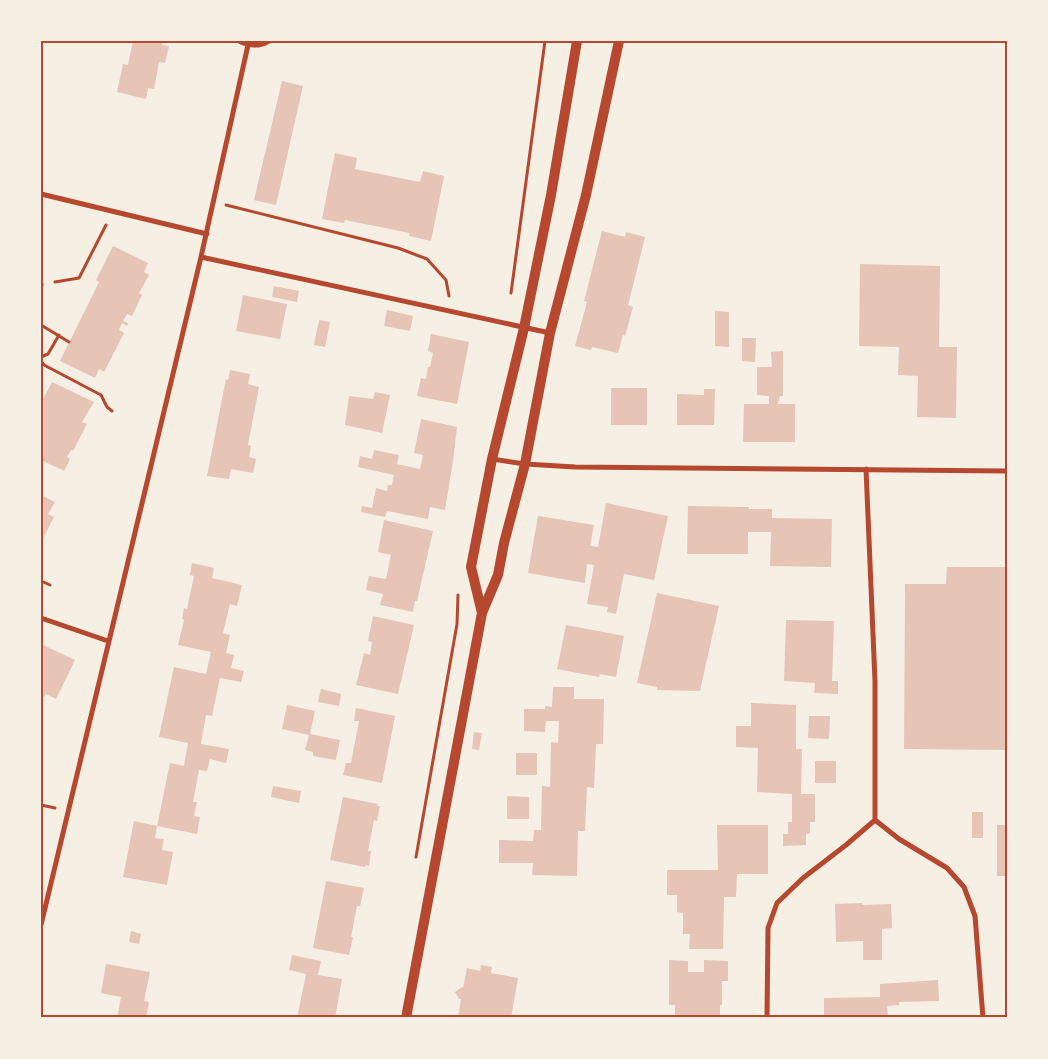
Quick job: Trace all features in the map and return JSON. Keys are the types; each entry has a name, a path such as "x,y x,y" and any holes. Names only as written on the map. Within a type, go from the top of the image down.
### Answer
{"main road":[{"path":"482,613 471,567 492,459 524,328 552,195 577,41"},
{"path":"406,1018 482,613 498,575 504,543 525,464 550,333 586,195 619,41"}],"street":[{"path":"239,41 256,46 269,41"},
{"path":"41,925 207,234 248,45"},
{"path":"41,194 207,234"},
{"path":"201,257 550,333"},
{"path":"492,459 575,468 1007,471"},
{"path":"767,1018 768,928 777,903 803,878 875,820 875,681 866,469"},
{"path":"41,618 108,641"},
{"path":"875,820 899,840 947,868 964,887 975,916 983,1018"}],"path":[{"path":"214,202 398,248 427,259 446,280 451,312"},
{"path":"41,284 79,278 114,211"},
{"path":"41,325 70,342"},
{"path":"58,336 48,354 41,359 44,365 101,395 107,407 112,411"},
{"path":"41,581 50,585"}],"building":[{"path":"133,41 163,41 162,45 169,46 165,63 159,62 154,89 148,88 146,99 117,92 123,64 128,65"},
{"path":"282,81 303,86 276,205 254,200"},
{"path":"335,153 357,158 355,169 420,182 423,171 444,176 431,241 409,236 410,233 345,220 344,223 322,219"},
{"path":"602,231 625,237 626,232 645,237 628,305 633,307 618,353 592,347 591,350 575,346 587,302 584,301"},
{"path":"113,246 148,263 144,272 149,275 139,293 142,295 132,316 127,314 123,321 128,323 127,326 122,323 119,330 124,333 104,372 99,369 95,378 60,361 99,282 96,280"},
{"path":"860,264 940,266 939,347 957,347 956,418 917,417 918,376 898,375 899,347 859,346"},
{"path":"274,286 299,291 297,302 272,297"},
{"path":"243,295 287,304 280,339 236,331"},
{"path":"387,310 413,316 410,331 384,326"},
{"path":"715,311 729,312 729,347 715,346"},
{"path":"319,320 330,322 325,347 314,345"},
{"path":"431,334 469,342 457,404 417,396 421,378 426,379 428,367 430,367 433,353 428,351"},
{"path":"742,338 756,338 755,362 742,361"},
{"path":"783,351 783,396 780,396 778,404 795,404 795,442 743,442 744,404 769,404 769,396 757,395 757,367 772,367 771,352"},
{"path":"230,370 250,374 248,384 259,387 248,445 251,446 249,457 256,459 253,473 231,469 229,479 207,476 226,379 228,380"},
{"path":"52,382 94,402 82,422 87,424 73,451 71,450 67,457 70,459 64,471 41,460 41,403"},
{"path":"611,388 647,388 647,425 611,425"},
{"path":"704,389 715,389 714,425 677,425 677,394 704,395"},
{"path":"375,392 390,395 382,433 345,425 349,396 373,399"},
{"path":"421,419 457,427 445,510 430,507 428,519 387,511 385,517 361,512 362,506 372,508 376,488 387,491 388,485 392,485 394,475 358,467 360,456 372,459 374,450 399,455 397,464 420,469 423,455 414,453"},
{"path":"41,495 55,502 48,514 54,517 41,542"},
{"path":"606,503 668,516 654,580 624,574 616,614 607,612 608,607 587,604 594,565 587,564 585,583 528,573 538,516 594,525 590,546 598,547"},
{"path":"688,506 772,509 772,518 832,519 831,567 770,566 771,532 748,532 748,554 687,554"},
{"path":"384,520 433,531 413,612 380,605 383,594 366,590 369,576 386,579 391,555 378,552"},
{"path":"192,563 214,568 212,578 242,585 237,606 230,604 223,633 230,635 226,653 234,655 231,668 244,671 241,682 220,678 212,716 206,715 201,744 229,749 226,763 210,759 207,771 199,770 193,802 197,802 194,816 200,817 197,834 157,826 170,763 184,766 188,743 159,737 174,667 206,674 211,652 178,645 184,620 182,619 184,608 187,609 194,576 190,575"},
{"path":"947,567 1007,567 1007,750 904,749 905,584 946,584"},
{"path":"657,593 719,606 700,691 657,690 657,687 637,683"},
{"path":"373,616 414,625 398,694 356,685 364,653 370,655 372,642 368,641"},
{"path":"786,620 834,621 832,681 838,681 838,694 814,693 815,683 784,681"},
{"path":"566,625 624,636 616,677 600,674 599,677 557,669"},
{"path":"41,644 75,660 56,699 46,694 44,697 41,696"},
{"path":"553,687 574,687 574,699 604,699 603,744 596,744 594,788 587,787 585,831 578,831 577,876 532,875 533,863 499,863 499,840 533,841 534,830 541,830 542,786 550,787 551,742 558,743 559,721 546,721 545,732 524,731 524,709 552,707"},
{"path":"321,689 341,694 339,706 318,702"},
{"path":"751,703 796,705 796,749 802,749 801,794 815,794 815,822 810,822 810,833 806,834 806,845 783,846 783,834 788,834 788,822 792,822 792,794 757,792 758,748 736,747 736,726 751,726"},
{"path":"287,705 315,711 310,734 340,740 336,760 313,756 313,752 305,750 309,735 282,729"},
{"path":"356,708 395,716 382,783 343,775 346,763 351,763 359,721 354,721"},
{"path":"809,716 830,716 829,739 808,738"},
{"path":"474,732 482,733 479,750 472,749"},
{"path":"516,753 537,753 537,775 516,775"},
{"path":"815,761 836,761 836,783 815,783"},
{"path":"273,786 301,791 299,803 271,797"},
{"path":"507,796 529,797 529,819 507,819"},
{"path":"343,797 380,806 377,821 374,820 368,851 371,851 369,866 366,865 365,867 330,860"},
{"path":"972,812 983,812 983,838 972,838"},
{"path":"134,821 157,826 155,838 164,839 162,850 173,852 167,885 123,877"},
{"path":"717,825 768,825 768,874 737,874 736,897 724,897 723,949 689,949 690,934 683,934 683,913 677,912 677,895 667,895 667,870 718,870"},
{"path":"997,825 1007,825 1007,876 997,876"},
{"path":"326,881 364,888 360,906 357,906 349,955 313,948"},
{"path":"862,903 862,905 891,904 892,928 882,929 882,960 863,960 863,941 836,942 835,904"},
{"path":"131,931 141,934 139,944 129,942"},
{"path":"292,955 321,961 318,975 342,979 335,1018 297,1018 306,974 289,970"},
{"path":"669,960 688,961 688,972 704,972 704,960 728,961 728,981 722,981 720,1018 675,1018 675,1005 669,1005"},
{"path":"106,964 150,972 144,1001 149,1002 146,1018 117,1018 121,997 101,993"},
{"path":"481,965 492,967 491,973 518,978 511,1018 458,1018 461,999 459,999 455,992 463,988 467,968 480,971"},
{"path":"938,980 939,1001 899,1002 899,1005 887,1006 888,1018 824,1018 824,998 880,997 880,984"}]}
